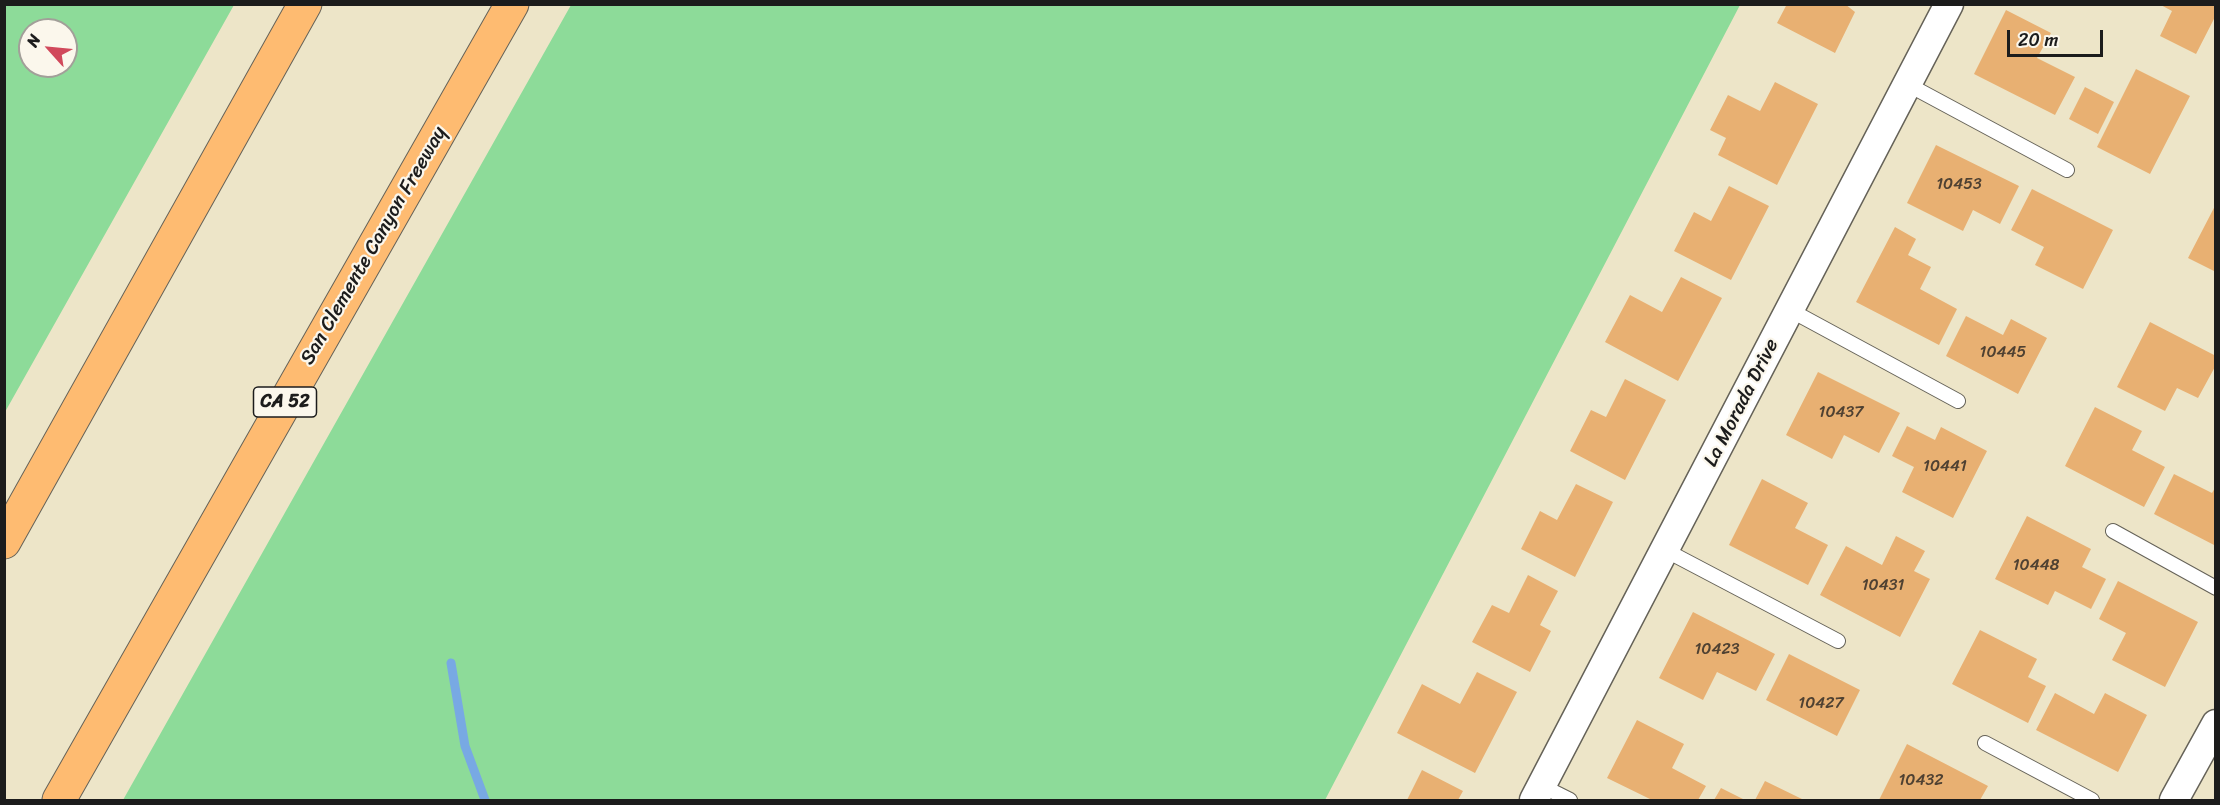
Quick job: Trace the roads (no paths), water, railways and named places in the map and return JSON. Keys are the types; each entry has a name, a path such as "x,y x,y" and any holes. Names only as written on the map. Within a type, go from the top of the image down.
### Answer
{"highway":[{"path":"4,542 305,4"},
{"name":"San Clemente Canyon Freeway","path":"58,801 512,4"}],"street":[{"name":"La Morada Drive","path":"1538,793 1949,4"},
{"path":"2174,801 2216,724"}],"lane":[{"path":"1907,84 2067,170"},
{"path":"1790,310 1958,401"},
{"path":"2113,531 2216,588"},
{"path":"1665,550 1838,641"},
{"path":"1985,743 2092,801"},
{"path":"1538,793 1570,801"}],"waterway":[{"path":"451,663 465,746 485,800"}]}
